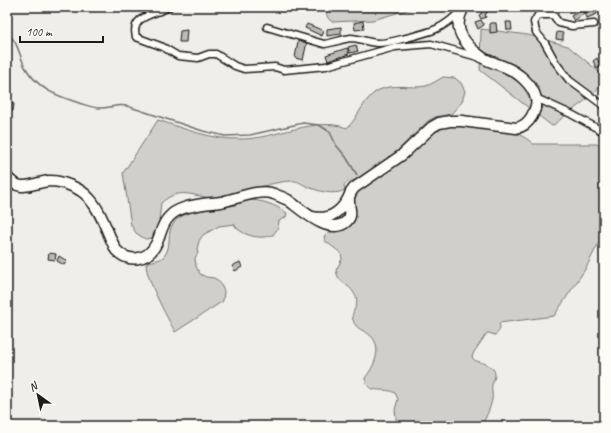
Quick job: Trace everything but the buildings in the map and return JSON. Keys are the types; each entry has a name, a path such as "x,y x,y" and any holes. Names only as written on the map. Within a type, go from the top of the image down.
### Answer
{"highway":[{"path":"7,177 14,184 21,186 54,181 65,184 84,193 96,207 116,250 124,257 131,259 142,257 150,252 156,244 162,227 168,218 174,213 190,206 220,202 267,192 286,199 310,216 330,226 343,224 347,221 350,215 351,209 348,200 354,188 402,155 435,125 444,121 456,120 512,128 521,127 528,122 531,117 536,103 536,98 528,84 516,73 506,67 484,59 469,46 461,36 458,29 458,19 463,7"}],"street":[{"path":"169,7 139,20 134,32 136,37 163,46 178,56 198,58 209,54 216,54 235,66 244,69 275,67 284,70 326,66 430,32 447,23 463,7"},
{"path":"594,24 572,26 559,23 553,15 538,15 534,22 536,32 569,80 604,106"},
{"path":"267,27 324,44 349,38 377,43 431,44 484,59"},
{"path":"536,98 571,114 604,132"}],"shaded area":[{"path":"324,7 417,7 373,20 332,22 328,18"},
{"path":"481,29 528,35 568,46 604,76 604,82 591,96 552,126 480,70"},
{"path":"443,77 455,78 461,83 465,91 462,102 451,114 435,117 428,121 393,155 355,180 348,182 344,185 345,190 341,192 331,193 315,190 298,182 286,181 220,198 187,194 174,195 161,203 159,222 152,238 145,239 136,233 131,225 123,173 158,120 209,136 231,139 268,136 309,126 335,125 347,128 369,97 379,90 397,86 426,86"},
{"path":"461,125 509,131 526,138 533,144 604,144 604,232 586,268 554,316 499,323 500,330 495,335 487,333 474,352 472,357 475,361 490,366 495,373 492,384 491,403 488,413 481,426 397,426 395,410 398,399 395,393 388,390 372,389 366,384 365,378 376,357 377,352 375,341 369,334 358,328 354,323 353,313 357,301 356,297 352,290 341,281 336,270 342,259 341,253 325,241 324,236 334,230 340,229 355,193 437,130 450,126"},
{"path":"247,200 273,205 287,213 286,217 279,221 278,228 273,235 266,237 255,237 247,234 239,230 234,224 219,226 203,235 199,241 197,249 198,253 195,258 196,266 200,274 219,281 224,291 223,301 175,332 149,279 146,264 151,261 161,259 165,255 168,247 170,230 179,218 190,213 223,207"}],"waterway":[{"path":"7,33 14,40 25,67 30,75 48,91 62,97 97,108 120,105 127,106 203,131 225,136 250,135 303,123 319,125 330,132 336,145 346,157 357,175"}]}
